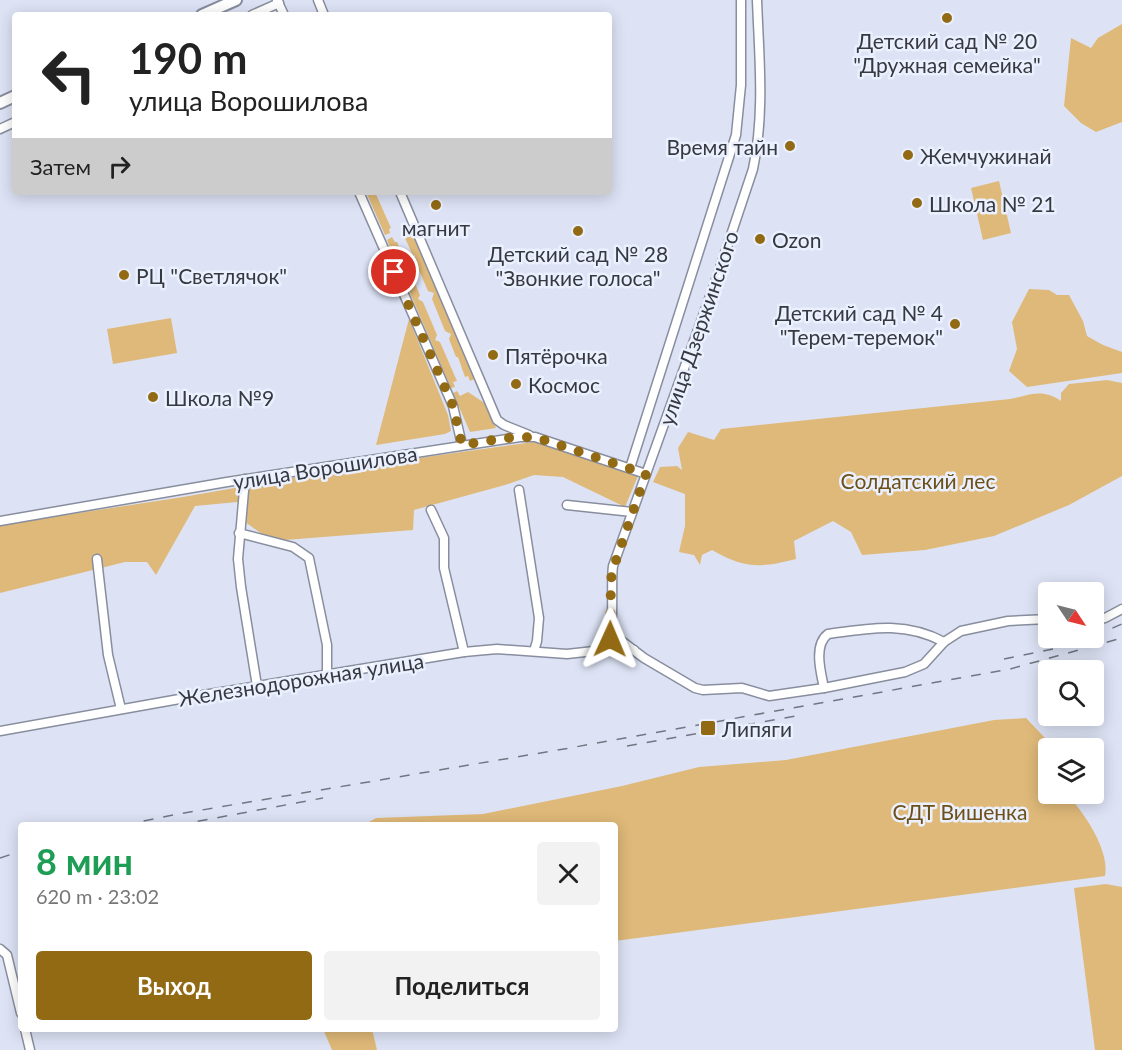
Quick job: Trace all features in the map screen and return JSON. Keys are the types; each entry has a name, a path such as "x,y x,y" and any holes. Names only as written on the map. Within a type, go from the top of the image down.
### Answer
{"main road":[{"path":"209,12 236,0"}],"street":[{"name":"улица Дзержинского","path":"630,468 736,135 741,85 741,0"},
{"name":"улица Дзержинского","path":"603,650 611,633 611,579 614,566 753,169 757,152 761,98 757,0"},
{"path":"258,12 278,2"},
{"path":"360,195 453,406 462,445"},
{"path":"401,195 497,420 535,437"},
{"name":"улица Ворошилова","path":"0,520 506,438 535,437 646,474"},
{"path":"245,479 238,559 257,686"},
{"path":"519,490 539,618 534,651"},
{"path":"567,506 632,512"},
{"path":"431,510 444,538 444,568 464,652"},
{"path":"239,533 293,547 309,558 327,645 327,674"},
{"path":"97,559 108,655 121,709"},
{"path":"1104,618 1122,609"},
{"path":"611,633 687,684 703,690 742,688 769,696 905,672 924,664 952,635 972,628 1008,621 1038,620"},
{"path":"824,688 820,668 820,645 828,634 879,627 922,631 944,642"},
{"name":"Железнодорожная улица","path":"0,731 464,652 497,649 567,654 603,650 634,650"},
{"path":"0,949 8,955 18,1000"},
{"path":"26,1032 30,1050"}],"green space":[{"path":"1122,24 1122,122 1096,132 1081,123 1064,106 1071,38 1091,48 1098,38"},
{"path":"999,181 1011,233 983,240 971,188"},
{"path":"367,195 376,195 391,228 390,233 385,235"},
{"path":"411,229 475,379 470,381 468,376 465,377 449,339 451,334 445,331 432,299 434,293 428,291 415,261 415,255 413,256 405,238 409,236 407,231"},
{"path":"392,237 397,242 420,295 418,299 423,302 437,335 435,340 440,342 457,381 453,382 455,387 451,388 387,240"},
{"path":"1029,289 1049,290 1057,295 1069,295 1083,321 1087,336 1122,352 1122,373 1027,387 1009,371 1017,349 1012,322"},
{"path":"171,318 177,353 113,364 107,329"},
{"path":"409,319 448,415 451,431 445,434 376,445"},
{"name":"Солдатский лес","path":"1107,380 1122,383 1122,476 1069,505 994,536 925,550 862,555 851,532 833,521 794,541 796,559 753,565 734,561 712,550 702,555 700,565 694,555 679,552 685,526 685,494 653,482 660,467 677,466 682,470 678,448 688,432 714,440 721,429 1010,399 1036,394 1048,395 1061,401 1061,393 1069,384"},
{"path":"457,391 460,396 468,392 486,404 496,428 470,432 453,393"},
{"path":"534,442 598,460 638,476 625,507 563,477 534,475 414,510 413,530 272,541 245,522 248,501 195,506 156,575 147,562 125,562 0,593 0,525 183,497 354,467"},
{"name":"СДТ Вишенка","path":"1026,718 1045,738 1038,738 1038,804 1075,804 1100,844 1106,866 1105,876 618,941 618,822 369,822 376,818 483,814 622,786 699,767 786,760 994,720"},
{"path":"1106,884 1122,887 1122,1050 1095,1050 1074,888"},
{"path":"324,1032 373,1032 377,1050 332,1050"}],"railway":[{"path":"1104,632 1122,624"},
{"path":"139,822 1010,669 1122,638"},
{"path":"1004,659 1057,648"},
{"path":"627,746 802,715"},
{"path":"194,822 323,798"},
{"path":"0,858 18,852"}],"place":[{"name":"Детский сад № 20 \"Дружная семейка\"","path":"947,18"},
{"name":"Время тайн","path":"790,146"},
{"name":"Жемчужинай","path":"908,155"},
{"name":"Школа № 21","path":"917,203"},
{"name":"магнит","path":"436,205"},
{"name":"Детский сад № 28 \"Звонкие голоса\"","path":"578,231"},
{"name":"Ozon","path":"760,239"},
{"name":"РЦ \"Светлячок\"","path":"124,275"},
{"name":"Детский сад № 4 \"Терем-теремок\"","path":"955,324"},
{"name":"Пятёрочка","path":"493,355"},
{"name":"Космос","path":"516,384"},
{"name":"Школа №9","path":"153,397"},
{"name":"Липяги","path":"708,728"}],"route":[{"path":"394,272 453,406 459,423 462,445 506,438 535,437 646,474 611,579 610,639"}]}
